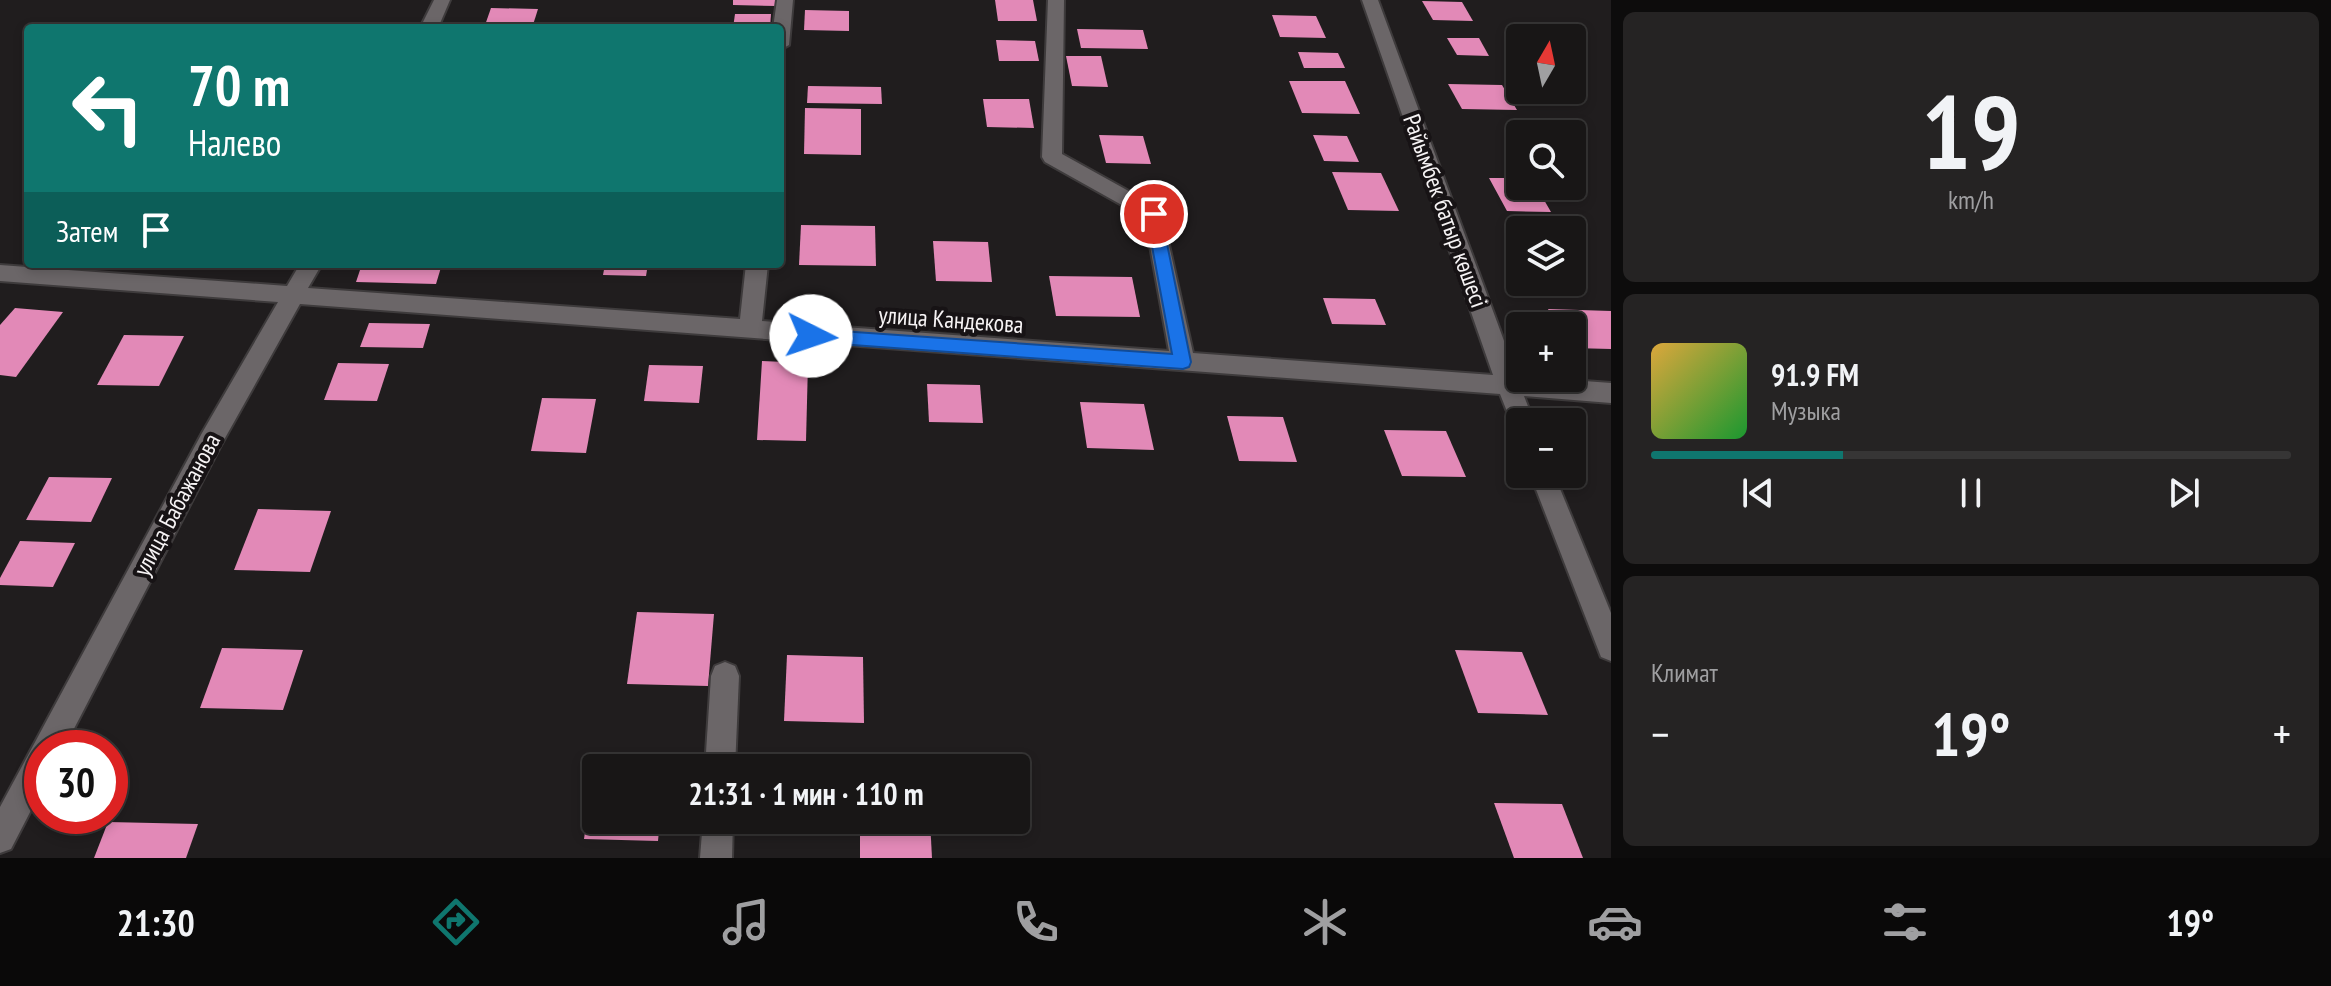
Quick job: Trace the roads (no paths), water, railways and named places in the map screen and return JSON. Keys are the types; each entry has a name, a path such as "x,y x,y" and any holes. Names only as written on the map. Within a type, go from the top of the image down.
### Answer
{"street":[{"path":"431,24 442,0"},
{"path":"782,24 785,0"},
{"path":"1056,0 1052,157 1154,214 1183,362"},
{"name":"Райымбек батыр көшесі","path":"1370,0 1506,380"},
{"name":"улица Бабажанова","path":"58,730 211,440 309,268"},
{"path":"750,331 757,268"},
{"name":"улица Кандекова","path":"0,273 1506,386"},
{"name":"улица Кандекова","path":"1586,391 1611,393"},
{"path":"1548,488 1611,647"},
{"path":"721,754 725,676"},
{"path":"0,838 24,793"},
{"path":"716,858 717,834"}]}
